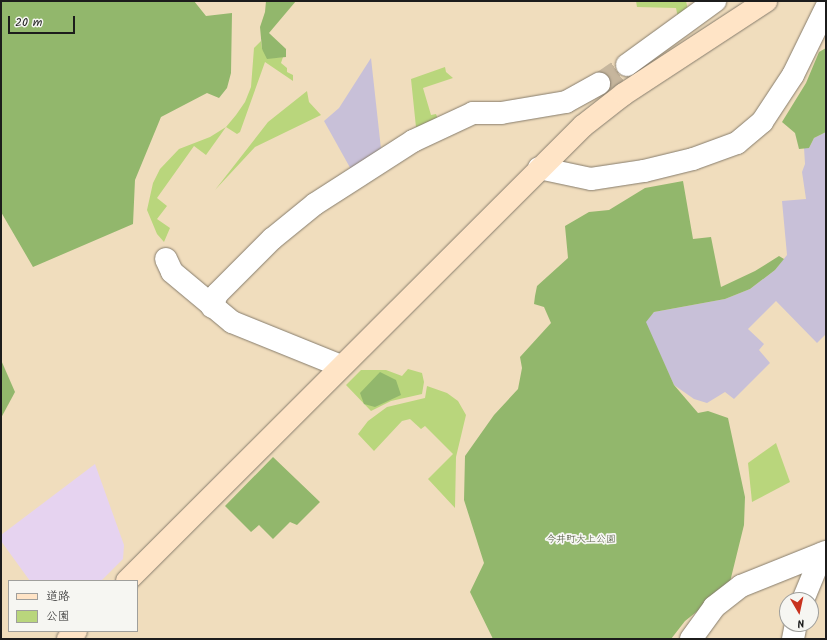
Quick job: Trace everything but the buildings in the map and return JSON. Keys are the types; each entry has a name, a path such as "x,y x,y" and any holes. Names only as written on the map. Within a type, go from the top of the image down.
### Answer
{"street":[{"path":"627,65 715,1"},
{"path":"128,580 538,168 583,126 624,94 766,1"},
{"path":"538,168 591,179 664,166 737,143 762,122 793,75 826,8"},
{"path":"212,307 217,294 272,239 315,204 413,141 473,113 501,113 566,102 599,84"},
{"path":"166,259 172,272 212,307 232,322 341,366"},
{"path":"807,592 824,553"},
{"path":"691,639 714,607 741,586 824,553"}],"shaded area":[{"path":"371,58 382,158 353,173 324,121 339,108"},
{"path":"826,132 826,334 817,343 776,301 748,329 764,344 759,350 770,363 734,399 725,392 707,403 694,399 674,385 645,322 654,312 725,299 750,289 775,270 787,255 782,201 806,199 802,172 805,164 804,148 809,148 814,138"},
{"path":"95,464 124,545 123,559 102,580 29,580 1,541 1,535"}],"green space":[{"path":"1,1 194,1 206,16 232,13 231,73 227,88 219,98 207,93 161,117 135,180 133,224 33,267 1,212"},
{"path":"266,1 296,1 269,33 286,49 286,57 267,59 262,49 260,27 265,12"},
{"path":"636,1 686,1 689,15 679,23 676,8 637,7"},
{"path":"261,41 262,49 272,58 283,57 281,63 287,68 287,72 293,75 293,81 265,62 240,132 237,134 226,127 245,102 251,87 254,48"},
{"path":"826,48 826,132 814,138 809,148 799,149 795,133 782,122 806,83 819,52"},
{"path":"445,67 446,72 453,78 423,88 431,115 436,114 440,125 417,137 411,79"},
{"path":"307,91 309,102 321,115 255,147 215,190 268,122"},
{"path":"226,127 206,155 194,146 157,198 167,206 157,219 170,228 164,242 157,234 147,210 153,183 160,169 179,149 210,137"},
{"name":"今井町大上公園","path":"683,181 693,239 711,237 721,287 755,271 779,256 784,259 775,270 750,289 725,299 654,312 646,322 674,385 698,413 708,411 728,418 745,497 744,525 729,586 685,621 671,639 493,639 470,592 484,563 464,500 465,456 494,415 518,389 522,368 520,357 551,323 544,307 534,304 535,296 537,286 568,258 565,226 589,212 609,210 645,188"},
{"path":"1,360 15,392 1,418"},
{"path":"408,369 422,373 424,382 422,394 391,401 371,411 346,385 361,370 386,370 402,376"},
{"path":"380,372 396,380 401,395 375,407 364,404 360,393"},
{"path":"427,386 447,393 458,401 466,415 456,457 455,508 428,479 453,454 425,426 421,429 410,419 402,421 374,451 358,434 368,421 387,407 425,398"},
{"path":"776,443 790,482 752,502 748,463"},
{"path":"273,457 320,502 297,525 290,522 273,539 259,525 251,532 225,506"}],"tunnel":[{"path":"599,84 627,65"}]}
